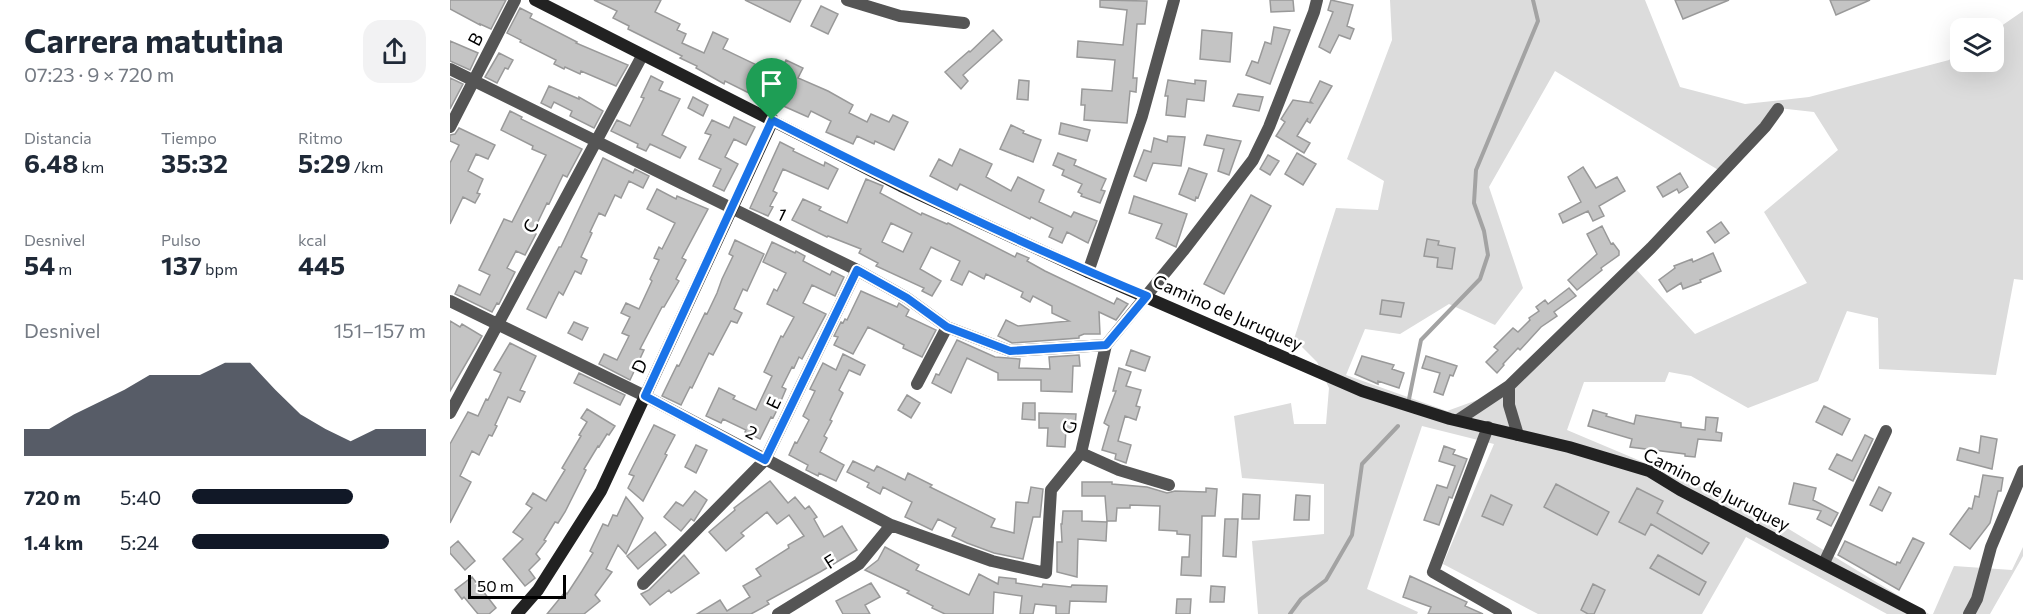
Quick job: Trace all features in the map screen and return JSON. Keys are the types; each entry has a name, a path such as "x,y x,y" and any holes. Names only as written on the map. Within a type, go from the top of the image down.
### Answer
{"street":[{"name":"B","path":"450,127 515,0"},
{"name":"Camino de Juruquey","path":"536,0 901,186 1088,272 1362,392 1458,420 1569,447 1648,471 1680,490 1920,614"},
{"path":"847,0 900,16 964,23"},
{"path":"1088,272 1142,116 1174,0"},
{"name":"G","path":"1046,573 1051,490 1081,453 1106,345 1254,160 1306,33 1317,0"},
{"name":"C","path":"450,413 642,56"},
{"name":"1","path":"450,69 857,270 907,298 947,327 1010,351 1106,345"},
{"path":"1458,420 1509,386 1651,248 1764,127 1778,109"},
{"name":"D","path":"517,614 538,590 601,491 772,120"},
{"name":"E","path":"643,584 765,460 857,270"},
{"name":"2","path":"450,301 645,396 891,525 992,561 1046,573"},
{"path":"917,384 947,327"},
{"path":"1509,386 1509,405 1518,435"},
{"path":"1488,427 1433,572 1506,614"},
{"path":"1824,563 1886,431"},
{"path":"1081,453 1119,470 1169,485"},
{"path":"1969,614 1977,599 1991,547 2023,471"},
{"name":"F","path":"778,614 859,564 891,525"}],"shaded area":[{"path":"1390,0 1645,0 1680,87 1745,104 1809,97 1950,59 1950,72 2004,72 2004,24 2023,11 2023,280 2014,279 1996,375 1879,369 1878,318 1847,311 1818,381 1748,408 1691,376 1669,372 1665,382 1584,382 1567,430 1759,511 1929,614 1887,614 1746,537 1702,614 1538,614 1443,564 1494,444 1422,426 1367,589 1418,612 1417,614 1258,614 1252,541 1324,534 1324,484 1242,478 1234,416 1291,403 1294,424 1326,424 1329,388 1317,362 1294,339 1336,208 1378,210 1384,181 1347,159 1392,40","holes":["1555,71 1720,171 1777,108 1814,112 1838,150 1764,212 1807,283 1695,334 1635,268 1513,387 1447,411 1346,375 1365,329 1400,334 1449,304 1495,325 1523,288 1489,187"]},
{"path":"2023,547 2023,556 1990,614 1933,614 1954,566 2012,570"}],"building":[{"path":"450,0 506,0 491,29 450,9"},
{"path":"594,0 661,0 655,12 680,24 677,30 686,34 682,43 704,53 713,32 728,39 723,49 765,69 767,65 781,71 786,60 803,68 798,78 853,105 849,113 867,122 871,114 889,122 893,115 908,122 894,150 857,136 853,144 826,132 831,121 811,111 808,117 763,97 761,99 725,81 724,84 680,58 682,56 628,29 629,26 613,18 617,11"},
{"path":"745,0 801,0 790,22"},
{"path":"1100,0 1147,1 1145,24 1137,24 1133,78 1137,78 1136,92 1130,91 1127,123 1084,120 1085,105 1081,105 1082,89 1112,91 1115,60 1077,57 1078,41 1123,45 1127,10 1100,7"},
{"path":"1270,0 1293,0 1294,11 1271,12"},
{"path":"1331,0 1353,5 1347,26 1354,29 1350,39 1339,35 1330,53 1319,47 1333,12 1328,10"},
{"path":"1675,0 1729,0 1683,19"},
{"path":"1830,0 1870,0 1836,15"},
{"path":"821,6 838,14 828,34 811,26"},
{"path":"520,8 532,14 530,18 576,43 628,65 616,86 581,71 580,74 565,67 564,69 554,64 556,60 507,33"},
{"path":"1274,27 1290,30 1270,84 1246,75 1252,61 1258,63 1265,42 1271,44"},
{"path":"993,30 1002,40 963,75 968,81 961,89 945,72"},
{"path":"1202,30 1232,33 1230,62 1200,59"},
{"path":"450,41 478,53 470,70 450,61"},
{"path":"499,53 513,60 508,69 505,68 497,83 485,77"},
{"path":"651,76 663,82 659,90 680,99 662,135 686,147 680,158 650,144 646,151 637,147 638,144 611,131 617,120 630,126 644,98 641,97"},
{"path":"450,78 463,84 450,109"},
{"path":"1019,80 1029,81 1028,100 1017,99"},
{"path":"1168,80 1195,84 1195,80 1206,81 1204,101 1187,99 1185,117 1166,115 1168,96 1165,96"},
{"path":"1320,81 1332,86 1310,123 1307,121 1308,118 1297,136 1310,143 1304,153 1276,136 1285,122 1281,119 1293,100 1312,103 1310,101"},
{"path":"549,86 579,99 579,97 603,111 594,128 570,116 572,111 554,102 551,108 541,103"},
{"path":"1238,94 1263,97 1259,111 1233,106"},
{"path":"693,97 708,105 703,116 688,108"},
{"path":"510,111 522,117 521,119 582,149 567,177 563,175 549,204 547,203 533,232 536,234 525,255 516,251 507,268 515,272 499,304 497,303 492,312 455,294 459,285 480,295 490,275 479,270 504,219 512,222 546,155 501,130"},
{"path":"734,117 755,127 746,145 734,139 725,157 738,164 724,191 713,186 721,169 699,159 711,135 705,133 712,120 729,128"},
{"path":"1061,123 1090,130 1087,141 1059,134"},
{"path":"1011,125 1041,140 1033,162 1000,149"},
{"path":"459,128 495,145 488,159 476,154 468,171 483,179 477,193 480,194 475,203 463,197 450,224 450,163 459,145 450,141 450,135 455,134"},
{"path":"1207,135 1241,141 1229,175 1218,171 1224,149 1204,145"},
{"path":"1168,136 1185,137 1181,166 1153,163 1146,181 1134,176 1144,150 1151,152 1154,138 1167,142"},
{"path":"780,142 824,166 825,162 838,169 828,189 783,169 773,191 777,193 768,216 750,208"},
{"path":"960,149 992,164 986,177 1011,191 1018,177 1044,190 1039,202 1071,217 1074,212 1097,221 1088,243 1067,232 1062,243 1049,237 1053,228 960,184 957,190 930,176 939,159 952,166"},
{"path":"1058,153 1076,160 1074,165 1106,179 1101,190 1105,191 1100,203 1081,196 1082,194 1078,192 1082,184 1062,175 1064,170 1053,165"},
{"path":"1297,153 1316,164 1303,185 1285,174"},
{"path":"1268,155 1279,161 1270,175 1260,169"},
{"path":"603,158 633,173 635,169 649,176 643,188 629,181 621,198 615,195 605,216 599,213 581,257 587,260 581,274 575,271 563,295 559,292 546,318 527,309 561,247"},
{"path":"1583,167 1596,188 1617,177 1625,191 1599,206 1604,216 1593,221 1588,211 1563,223 1559,214 1581,202 1568,177"},
{"path":"1189,168 1207,174 1195,201 1179,194"},
{"path":"1680,173 1688,187 1679,193 1677,189 1663,197 1657,187"},
{"path":"866,179 883,186 880,193 921,215 922,213 948,223 1015,257 1017,253 1029,258 1027,261 1045,271 1114,304 1117,298 1128,304 1116,320 1099,312 1100,334 1084,334 1079,338 1012,343 998,336 1006,320 1018,326 1069,321 1052,313 1052,306 1033,296 1030,302 1021,297 1023,292 986,274 984,279 969,271 962,285 951,280 960,261 931,247 920,269 941,281 932,296 922,291 924,288 876,266 878,263 859,253 861,249 827,237 792,220 803,199 821,207 819,210 847,223","holes":["891,223 912,233 903,252 882,242"]},
{"path":"657,189 676,199 677,196 708,209 682,258 686,260 676,279 679,281 662,307 640,349 644,350 630,380 599,364 604,354 617,360 629,336 622,333 630,317 621,313 626,303 639,309 659,260 654,258 659,247 662,249 675,223 647,209"},
{"path":"1251,195 1271,206 1224,294 1204,284"},
{"path":"1134,196 1187,214 1176,247 1156,238 1162,224 1129,213"},
{"path":"1721,222 1729,233 1715,243 1707,232"},
{"path":"1602,226 1611,244 1613,243 1619,251 1619,255 1577,290 1568,280 1597,254 1587,234"},
{"path":"1427,239 1439,241 1438,245 1455,248 1452,269 1437,267 1438,258 1424,256"},
{"path":"735,240 764,254 747,291 743,289 734,309 742,313 737,323 731,321 713,355 709,353 681,405 662,396 717,293 733,256 729,254"},
{"path":"772,242 805,256 803,261 830,275 832,271 844,277 835,296 812,285 803,303 826,314 802,359 799,357 794,368 792,367 782,387 786,389 778,408 760,439 723,419 721,423 706,416 719,388 735,396 733,399 756,410 772,376 764,372 781,336 783,337 794,317 767,304 774,289 777,291 786,273 763,262"},
{"path":"1713,253 1721,271 1700,280 1701,282 1683,289 1681,283 1667,292 1659,280 1675,268 1674,266 1692,259 1693,262"},
{"path":"1569,288 1576,296 1554,312 1557,316 1541,327 1520,350 1518,348 1497,373 1486,362 1498,350 1494,347 1513,328 1518,332 1530,320 1529,318 1539,311 1536,307 1545,300 1548,304"},
{"path":"861,291 897,307 899,303 909,310 906,316 936,330 922,357 868,327 853,354 834,345 838,337 834,336 841,322 847,320"},
{"path":"1382,300 1404,303 1401,317 1380,314"},
{"path":"450,321 460,327 462,324 482,336 450,391"},
{"path":"574,322 588,328 582,340 568,333"},
{"path":"957,340 995,357 1020,359 1019,368 1050,369 1049,357 1079,355 1080,366 1073,366 1072,392 1041,391 1041,380 998,380 998,373 967,358 951,393 932,383 936,374 939,375"},
{"path":"510,343 536,356 520,390 525,392 520,402 508,397 492,436 489,435 479,455 472,451 460,476 471,482 450,523 450,444 468,412 478,416 486,399 488,400 501,373 494,370"},
{"path":"1131,350 1150,357 1145,371 1126,365"},
{"path":"843,354 865,365 860,375 849,370 839,390 843,393 830,420 832,421 824,436 827,438 820,452 844,465 836,481 806,470 808,465 789,455 809,420 803,416 815,391 810,389 823,363 836,370"},
{"path":"1362,356 1394,365 1392,369 1404,373 1399,388 1378,381 1378,384 1355,374"},
{"path":"1426,356 1457,366 1453,376 1450,375 1443,395 1434,392 1440,373 1422,368"},
{"path":"1119,368 1131,372 1126,386 1141,390 1136,406 1140,407 1136,420 1125,416 1118,441 1131,445 1126,463 1115,459 1116,454 1102,450 1109,426 1104,423 1116,391 1113,391"},
{"path":"579,373 625,395 620,405 574,383"},
{"path":"907,395 920,403 911,418 898,410"},
{"path":"1023,403 1035,403 1035,420 1022,419"},
{"path":"1824,406 1850,419 1842,435 1816,422"},
{"path":"587,409 615,426 598,446 584,469 586,470 565,512 558,523 555,522 544,540 546,541 536,554 540,559 529,570 535,578 525,586 503,559 523,539 513,532 532,508 526,504 533,493 546,501 565,470 562,468 587,422 581,418"},
{"path":"1593,410 1634,424 1636,415 1681,423 1681,427 1705,430 1706,417 1718,418 1716,432 1722,433 1721,441 1698,439 1695,457 1630,447 1632,439 1588,426"},
{"path":"1039,413 1076,414 1075,429 1066,429 1065,447 1047,446 1048,428 1039,428"},
{"path":"654,425 675,435 643,501 628,488 634,476 629,474"},
{"path":"1865,435 1873,439 1853,481 1829,469 1837,454 1852,461"},
{"path":"1981,436 1997,439 1992,469 1957,460 1960,448 1979,453"},
{"path":"696,445 707,450 696,473 685,467"},
{"path":"1444,446 1455,450 1453,454 1467,459 1439,525 1424,520 1437,485 1447,488 1455,466 1439,461"},
{"path":"853,461 874,471 877,466 905,480 908,473 932,485 930,487 995,519 991,527 1014,533 1016,502 1028,503 1031,487 1043,489 1040,517 1033,517 1023,559 994,553 952,536 956,528 938,519 932,530 905,517 912,502 883,487 880,494 867,487 869,483 847,472"},
{"path":"1983,475 2003,478 2001,491 1998,491 1990,523 1970,549 1950,534 1969,508 1972,509 1975,496 1979,497"},
{"path":"770,481 788,503 795,497 805,509 809,506 817,517 814,519 824,537 842,526 857,550 767,601 769,604 751,614 697,614 720,600 727,611 750,597 743,586 761,576 756,569 804,536 789,515 777,524 767,512 741,533 744,536 726,551 709,532 735,510 734,508"},
{"path":"1082,482 1112,482 1112,484 1147,487 1167,493 1206,492 1206,488 1217,489 1215,516 1202,516 1201,576 1181,575 1182,557 1189,557 1190,535 1177,534 1177,531 1159,530 1160,506 1130,505 1130,508 1117,508 1116,521 1107,521 1105,496 1082,496"},
{"path":"1794,483 1816,488 1813,500 1838,513 1831,526 1817,519 1821,511 1789,504"},
{"path":"1556,484 1609,512 1597,535 1544,507"},
{"path":"1879,487 1891,493 1882,511 1870,505"},
{"path":"1637,488 1663,501 1657,513 1709,543 1702,554 1651,524 1645,535 1619,522"},
{"path":"695,491 707,500 694,521 691,519 681,531 664,517 676,502 683,506"},
{"path":"1243,494 1260,495 1259,519 1242,519"},
{"path":"1296,495 1310,496 1309,520 1294,520"},
{"path":"1491,495 1512,505 1503,525 1482,516"},
{"path":"626,497 643,518 626,554 618,545 606,569 612,572 595,595 600,601 584,614 547,614 565,592 567,594 593,553 590,551 603,524 608,526 613,515 617,516"},
{"path":"1063,511 1082,511 1082,521 1107,522 1106,541 1078,539 1077,577 1057,572 1057,542 1062,542"},
{"path":"1225,519 1238,519 1236,557 1223,556"},
{"path":"655,532 666,545 638,569 627,556"},
{"path":"1913,538 1924,543 1899,590 1838,555 1845,541 1896,565 1897,562 1900,563"},
{"path":"458,541 475,561 465,570 450,553 450,548"},
{"path":"885,547 919,565 916,570 969,595 979,574 998,584 999,577 1016,579 1016,583 1042,587 1043,584 1071,587 1072,585 1107,586 1106,602 1070,601 1069,614 1056,614 1056,606 1035,604 1033,614 1020,614 1022,596 994,592 993,614 945,614 907,593 909,591 865,570 878,560"},
{"path":"684,555 699,573 671,593 669,590 650,605 641,594 649,590"},
{"path":"1658,555 1706,582 1699,595 1650,568"},
{"path":"1410,576 1467,602 1465,606 1483,614 1428,614 1431,607 1403,597"},
{"path":"472,577 496,608 489,614 478,614 455,590"},
{"path":"871,583 880,597 865,605 870,614 843,614 836,601"},
{"path":"1593,584 1605,590 1594,614 1588,614 1581,610"},
{"path":"1211,586 1225,587 1224,602 1210,602"},
{"path":"1177,599 1191,599 1190,614 1176,614"}],"waterway":[{"path":"1409,399 1421,340 1480,279 1488,255 1484,231 1474,203 1476,170 1538,21 1533,0"},
{"path":"1290,614 1301,599 1326,580 1352,535 1362,464 1398,426"}],"route":[{"path":"772,120 901,186 1088,272 1147,296 1106,345 1010,351 947,327 907,298 857,270 765,460 645,396 772,120"}]}
